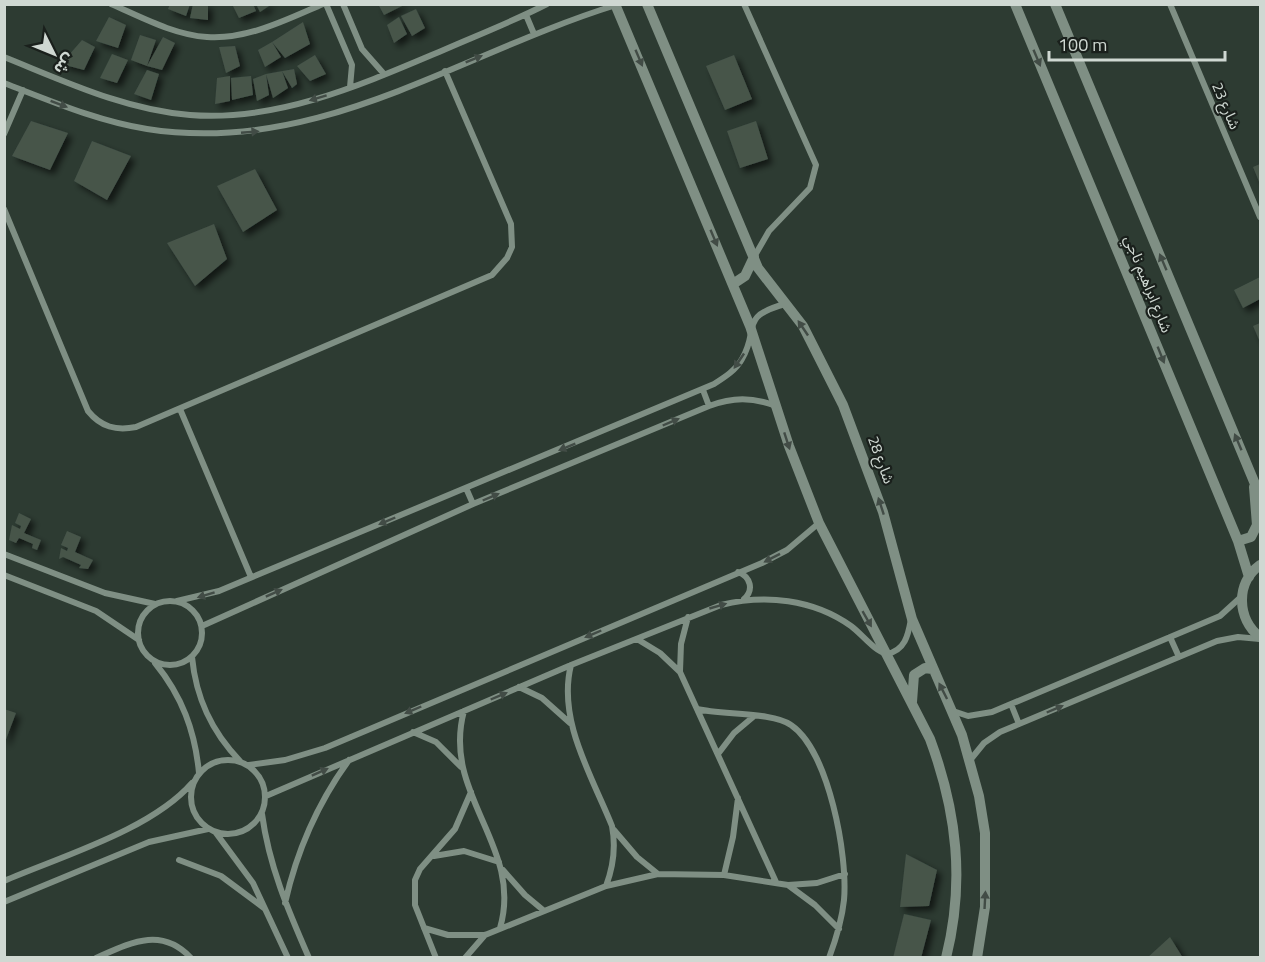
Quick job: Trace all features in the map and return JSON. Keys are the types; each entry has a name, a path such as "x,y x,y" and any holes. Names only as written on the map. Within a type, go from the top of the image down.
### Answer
{"street":[{"path":"111,4 183,33 208,38 257,30 325,4 352,65 350,87"},
{"path":"343,4 362,49 384,74"},
{"path":"4,57 129,104 189,115 245,114 301,103 350,87 526,15 547,4"},
{"name":"شارع 28","path":"647,4 766,282 809,337 857,440 883,512 912,619 932,669 953,711 970,759 985,833 985,908 977,957"},
{"path":"733,284 745,276 769,231 810,188 815,177 816,165 744,4"},
{"name":"شارع ابراهيم ناجي","path":"1014,4 1238,541 1249,577"},
{"name":"شارع ابراهيم ناجي","path":"1055,4 1260,496"},
{"name":"شارع 23","path":"1170,4 1260,217"},
{"path":"4,82 118,123 173,133 232,134 281,128 323,118 534,34 615,5 750,326 819,524 912,704 940,767 953,814 957,854 957,894 946,957"},
{"path":"526,15 534,34"},
{"path":"4,209 93,417 108,427 126,429 180,409 441,298 492,275 501,268 512,248 511,224 445,71"},
{"path":"4,134 22,90"},
{"path":"4,554 105,593 155,604 208,595 703,390 725,377 743,358 750,326 766,310 785,304"},
{"path":"703,390 709,406"},
{"path":"202,626 473,504 709,406 749,398 776,406"},
{"path":"180,409 251,578"},
{"path":"1238,541 1251,537 1256,530 1253,479"},
{"path":"466,488 473,504"},
{"path":"249,765 285,760 325,748 787,550 819,524"},
{"path":"1260,565 1249,577 1242,596 1244,616 1260,638"},
{"path":"738,572 746,576 750,584 749,593 743,599"},
{"path":"4,575 96,611 139,640 146,654 171,685 186,712 197,752 199,773"},
{"path":"953,711 976,716 1011,704 1220,616 1242,596"},
{"path":"266,796 688,616 743,599 793,602 824,611 848,624 887,654"},
{"path":"153,660 168,665 177,664 192,657 201,643 202,626 193,610 177,601"},
{"path":"139,640 140,623 143,616 155,604"},
{"path":"680,672 681,644 688,616"},
{"path":"887,654 898,650 905,641 912,619"},
{"path":"1170,637 1179,657"},
{"path":"970,759 992,737 1179,657 1227,639 1260,638"},
{"path":"637,639 660,653 680,672 776,882"},
{"path":"192,657 197,690 206,714 218,736 241,762"},
{"path":"571,665 567,700 571,723 612,826 628,848 658,874"},
{"path":"912,704 914,675 925,668 932,669"},
{"path":"519,687 542,698 571,723"},
{"path":"1011,704 1019,724"},
{"path":"698,709 773,717 790,724 804,736 825,781 835,811 845,874 839,929 829,957"},
{"path":"464,711 459,733 461,768 500,865 506,892 500,928"},
{"path":"718,754 734,733 754,716"},
{"path":"413,732 440,746 461,768"},
{"path":"285,903 296,859 313,817 349,760"},
{"path":"218,761 241,762 249,765 261,778 266,796 262,813 257,821 243,832 234,834 216,833 208,829 200,822 191,802 199,773 218,761"},
{"path":"4,881 143,823 176,800 195,781"},
{"path":"436,957 415,905 413,893 420,869 455,829 471,792"},
{"path":"724,875 733,837 738,797"},
{"path":"262,813 272,868 309,957"},
{"path":"606,886 614,856 612,826"},
{"path":"4,902 148,842 208,829"},
{"path":"216,833 245,870 288,957"},
{"path":"428,859 445,853 464,851 476,853 500,865 525,895 543,910"},
{"path":"179,860 227,879 267,911"},
{"path":"465,957 485,935 500,928 606,886 658,874 724,875 788,885 817,883 845,874"},
{"path":"788,885 815,905 839,929"},
{"path":"424,928 448,935 485,935"},
{"path":"100,957 159,938 183,950 191,957"}],"building":[{"path":"170,4 190,4 186,16 168,9"},
{"path":"193,4 208,4 208,20 190,18"},
{"path":"232,4 253,4 256,11 239,18"},
{"path":"256,4 272,4 260,12"},
{"path":"378,4 404,4 404,5 384,15"},
{"path":"416,9 425,28 412,36 401,16"},
{"path":"109,17 126,25 118,48 96,41"},
{"path":"399,17 407,34 394,43 387,25"},
{"path":"303,22 310,44 285,58 272,42"},
{"path":"140,35 156,40 147,66 131,60"},
{"path":"163,37 175,43 162,70 147,66"},
{"path":"82,40 95,47 84,70 61,64"},
{"path":"272,42 281,57 265,67 258,50"},
{"path":"235,46 240,66 226,73 219,47"},
{"path":"112,54 128,60 117,83 100,78"},
{"path":"315,55 326,74 310,81 297,66"},
{"path":"734,55 752,99 725,110 706,66"},
{"path":"294,69 297,84 292,88 282,71"},
{"path":"147,70 159,74 151,100 134,94"},
{"path":"282,71 288,88 273,98 266,74"},
{"path":"266,74 269,95 257,101 253,79"},
{"path":"230,76 230,101 215,104 217,78"},
{"path":"251,76 253,95 232,100 231,78"},
{"path":"31,121 68,133 50,170 12,156"},
{"path":"756,121 768,159 740,168 727,131"},
{"path":"92,141 131,156 107,200 74,181"},
{"path":"1260,164 1260,184 1253,167"},
{"path":"255,169 277,210 243,232 217,186"},
{"path":"214,224 227,259 195,286 167,243"},
{"path":"1260,277 1260,299 1243,308 1234,290"},
{"path":"1260,323 1260,342 1253,326"},
{"path":"19,513 31,519 24,533 41,540 37,550 32,548 33,544 19,538 16,543 9,540 12,525 20,529 21,526 15,523"},
{"path":"67,531 81,537 75,552 93,560 88,569 79,568 81,565 63,557 59,559 61,548 67,551 68,548 61,545"},
{"path":"4,709 16,713 5,742 4,742"},
{"path":"906,854 937,870 929,906 900,907"},
{"path":"904,914 931,920 921,958 893,958"},
{"path":"1170,937 1183,958 1147,958"}]}
